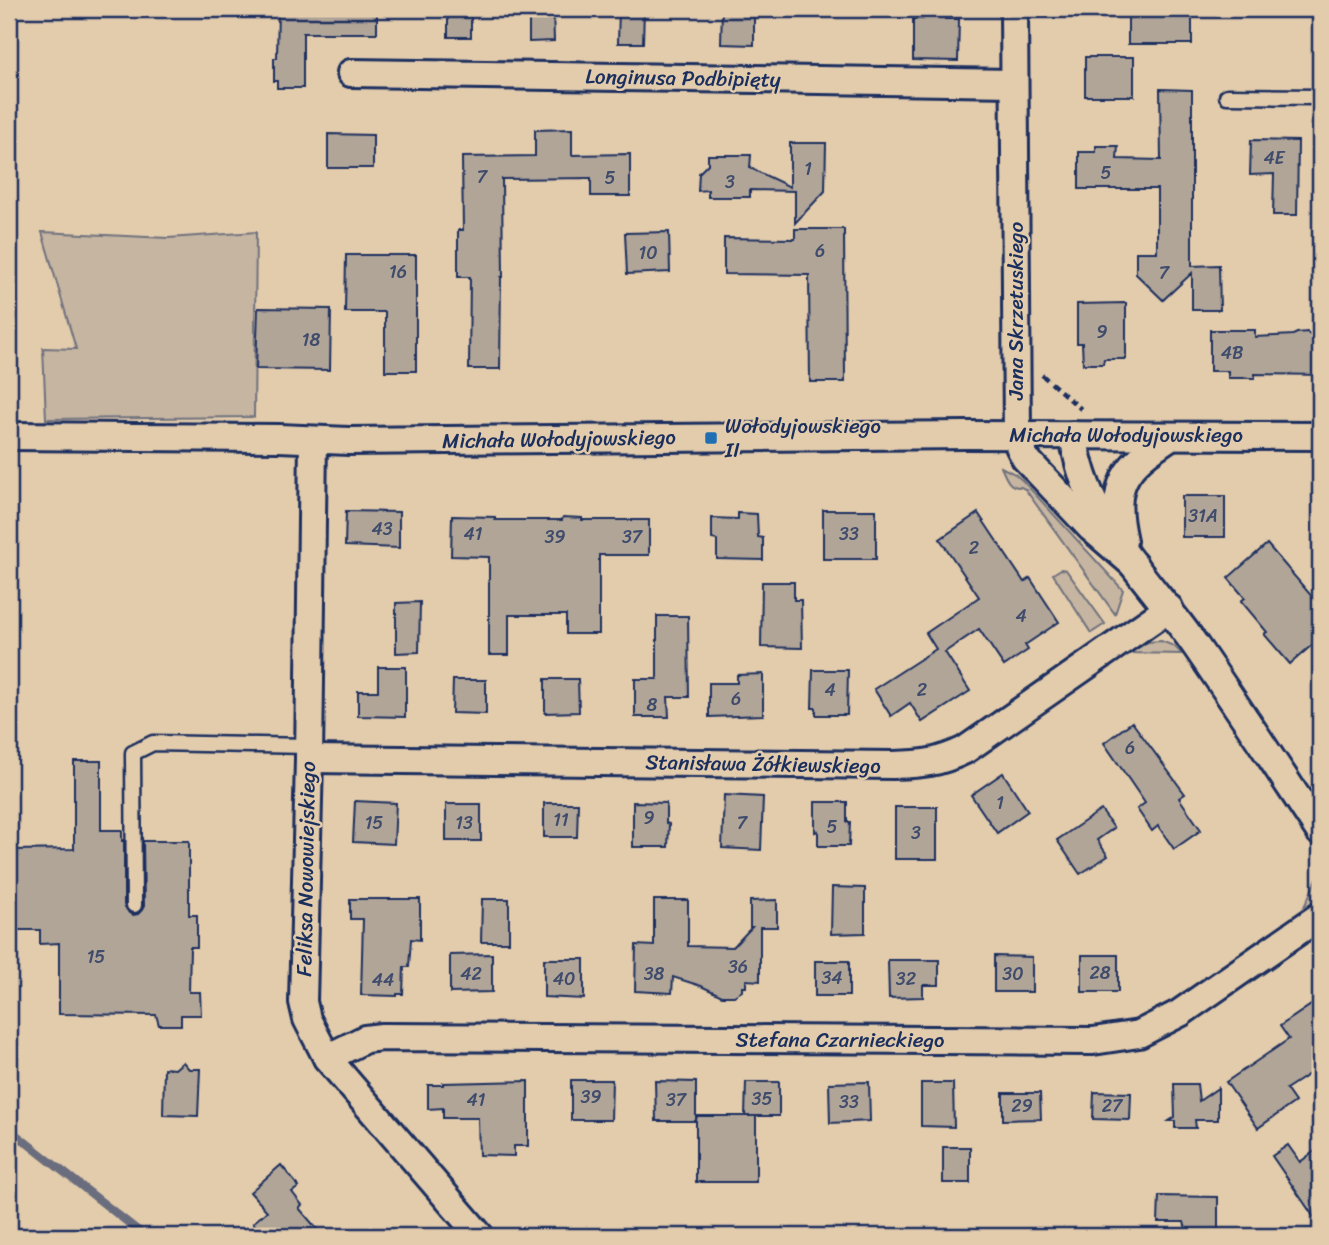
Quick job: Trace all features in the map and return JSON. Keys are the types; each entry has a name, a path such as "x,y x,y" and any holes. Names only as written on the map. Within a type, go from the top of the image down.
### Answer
{"street":[{"name":"Jana Skrzetuskiego","path":"1014,9 1019,446 1025,458 1091,528 1134,565"},
{"name":"Longinusa Podbipięty","path":"351,74 1014,83"},
{"name":"Jana Skrzetuskiego","path":"1079,424 1078,463 1087,489 1116,540 1196,646 1320,832"},
{"name":"Michała Wołodyjowskiego","path":"9,436 376,441 1017,435 1079,424 1171,436 1320,436"},
{"name":"Jana Skrzetuskiego","path":"1134,565 1123,542 1118,522 1117,500 1122,483 1131,468 1145,453 1171,436"},
{"name":"Feliksa Nowowiejskiego","path":"313,440 303,1002 307,1019 327,1058 480,1236"},
{"name":"Stanisława Żółkiewskiego","path":"309,752 852,765 922,764 946,760 965,750 1168,608"},
{"name":"Stefana Czarnieckiego","path":"327,1058 365,1039 382,1037 1093,1041 1139,1034 1180,1013 1320,916"}],"lane":[{"path":"1227,96 1320,97"},
{"path":"134,905 133,753 153,743 309,752"}],"path":[{"path":"1033,368 1079,424"}],"shaded area":[{"path":"42,232 168,238 256,232 254,417 46,419 43,348 76,349"},
{"path":"1001,467 1023,481 1123,590 1115,614 1025,489 1010,484"},
{"path":"1061,569 1066,570 1105,624 1091,633 1053,574"},
{"path":"1161,641 1174,646 1182,654 1128,653 1148,642"},
{"path":"1320,872 1320,897 1304,907"}],"building":[{"path":"278,9 377,9 377,33 303,33 303,88 277,88 277,81 274,81 274,58 277,58"},
{"path":"448,9 471,9 471,37 448,37"},
{"path":"529,9 553,9 554,41 529,42"},
{"path":"619,9 644,9 643,43 618,43"},
{"path":"722,9 754,9 754,45 721,44"},
{"path":"923,9 945,9 945,19 959,19 958,61 913,60 913,19 923,19"},
{"path":"1128,9 1192,9 1192,44 1128,44"},
{"path":"1085,57 1134,57 1134,96 1085,96"},
{"path":"1160,89 1192,90 1192,266 1219,265 1220,310 1192,310 1192,273 1163,300 1136,274 1136,252 1157,252 1157,189 1079,189 1079,152 1096,152 1096,146 1118,146 1117,159 1161,160"},
{"path":"572,129 572,155 630,154 630,196 591,196 591,178 502,179 500,369 469,369 470,277 458,277 458,230 463,230 462,157 535,156 535,130"},
{"path":"328,134 373,135 373,168 328,168"},
{"path":"1251,140 1298,141 1297,215 1273,215 1274,174 1250,175"},
{"path":"790,143 826,143 825,191 795,223 795,191 750,190 750,197 708,197 708,190 698,191 699,173 708,164 708,155 751,155 750,168 790,187"},
{"path":"795,229 844,229 845,382 810,382 809,275 724,274 724,238 795,239"},
{"path":"669,232 670,272 627,274 625,233"},
{"path":"346,255 416,255 416,371 385,371 385,312 345,312"},
{"path":"1126,303 1126,359 1104,359 1103,364 1083,364 1082,343 1077,343 1077,304"},
{"path":"258,308 331,309 330,370 256,369"},
{"path":"1210,330 1255,330 1255,337 1307,332 1311,336 1320,336 1320,375 1255,374 1255,378 1228,378 1228,371 1210,371"},
{"path":"1182,496 1225,496 1225,537 1182,537"},
{"path":"823,510 876,510 876,559 823,559"},
{"path":"346,511 399,512 399,548 345,546"},
{"path":"738,513 757,514 758,537 763,538 763,560 717,559 717,540 712,539 712,518 738,519"},
{"path":"978,513 1024,582 1030,578 1059,622 1025,645 1028,650 1004,666 979,629 945,652 970,691 922,722 910,703 891,716 874,689 936,649 926,633 979,597 940,539"},
{"path":"452,516 495,517 495,520 562,520 563,517 582,520 649,520 649,555 599,555 599,634 566,634 566,615 509,615 509,655 489,655 489,557 451,556"},
{"path":"1267,544 1320,606 1320,638 1290,664 1264,634 1267,632 1241,601 1245,598 1228,578"},
{"path":"762,582 794,582 794,600 801,600 802,648 761,647"},
{"path":"420,602 419,652 396,653 396,603"},
{"path":"657,616 688,616 689,697 668,697 669,717 635,717 635,679 657,679"},
{"path":"378,667 406,667 405,717 358,716 358,691 378,691"},
{"path":"813,670 848,670 847,715 816,715 816,708 812,708"},
{"path":"763,674 763,715 709,717 709,683 737,683 737,675"},
{"path":"545,679 578,679 579,712 545,713"},
{"path":"453,680 486,680 486,714 452,713"},
{"path":"1132,722 1185,794 1179,798 1201,830 1174,849 1158,826 1152,831 1137,809 1145,803 1104,743"},
{"path":"74,761 101,761 101,830 122,830 124,905 129,913 138,914 144,906 143,841 189,841 189,915 197,915 197,947 190,947 189,992 200,992 201,1015 181,1015 181,1025 159,1025 156,1015 59,1014 59,943 40,944 40,930 13,930 13,850 74,849"},
{"path":"1003,773 1028,811 997,833 971,795"},
{"path":"724,795 763,797 761,850 722,848"},
{"path":"355,801 396,803 394,844 353,842"},
{"path":"633,802 666,803 668,847 633,847"},
{"path":"815,802 847,802 849,846 818,846"},
{"path":"544,803 578,803 577,837 544,837"},
{"path":"446,804 481,804 481,841 446,841"},
{"path":"895,807 937,807 937,859 895,859"},
{"path":"1101,810 1114,828 1097,840 1108,856 1080,874 1057,840"},
{"path":"832,887 865,888 865,933 831,934"},
{"path":"350,899 420,899 420,940 411,939 409,967 404,967 403,994 361,995 363,919 350,919"},
{"path":"482,899 509,899 509,942 481,942"},
{"path":"654,900 688,900 688,946 733,947 752,927 750,901 777,900 777,927 760,927 760,981 746,980 746,987 742,987 742,991 734,996 722,996 673,977 672,993 635,991 636,945 654,946"},
{"path":"492,954 492,992 450,993 450,955"},
{"path":"1082,955 1118,955 1118,992 1082,992"},
{"path":"994,956 1032,957 1032,992 994,992"},
{"path":"544,959 584,959 584,999 544,997"},
{"path":"888,960 939,960 939,985 923,985 923,997 889,998"},
{"path":"815,961 849,961 849,996 815,996"},
{"path":"1320,999 1320,1067 1286,1089 1295,1102 1258,1128 1226,1082 1289,1039 1280,1026"},
{"path":"183,1062 189,1069 200,1069 198,1116 163,1115 164,1068 175,1069"},
{"path":"571,1080 612,1080 611,1120 571,1120"},
{"path":"528,1081 528,1146 514,1146 514,1156 479,1155 478,1118 443,1118 443,1108 428,1109 428,1085"},
{"path":"655,1081 696,1082 696,1120 697,1116 756,1116 756,1182 696,1182 696,1121 656,1121"},
{"path":"746,1082 779,1082 779,1116 745,1116"},
{"path":"869,1082 870,1121 830,1123 829,1083"},
{"path":"921,1083 953,1083 954,1127 921,1126"},
{"path":"1174,1084 1197,1084 1199,1101 1218,1088 1218,1120 1195,1120 1196,1128 1175,1128 1175,1121 1169,1121 1175,1117"},
{"path":"1094,1092 1131,1093 1130,1120 1093,1119"},
{"path":"1003,1093 1040,1093 1041,1119 1003,1120"},
{"path":"1288,1145 1300,1162 1320,1147 1320,1226 1272,1156"},
{"path":"943,1147 970,1147 970,1183 943,1183"},
{"path":"281,1165 299,1187 292,1192 302,1205 299,1208 323,1236 264,1236 253,1223 267,1211 250,1192"},
{"path":"1159,1196 1218,1197 1218,1236 1188,1236 1184,1222 1158,1222"}],"waterway":[{"path":"9,1129 145,1236"}],"place":[{"name":"Wołodyjowskiego II","path":"711,438"}]}
